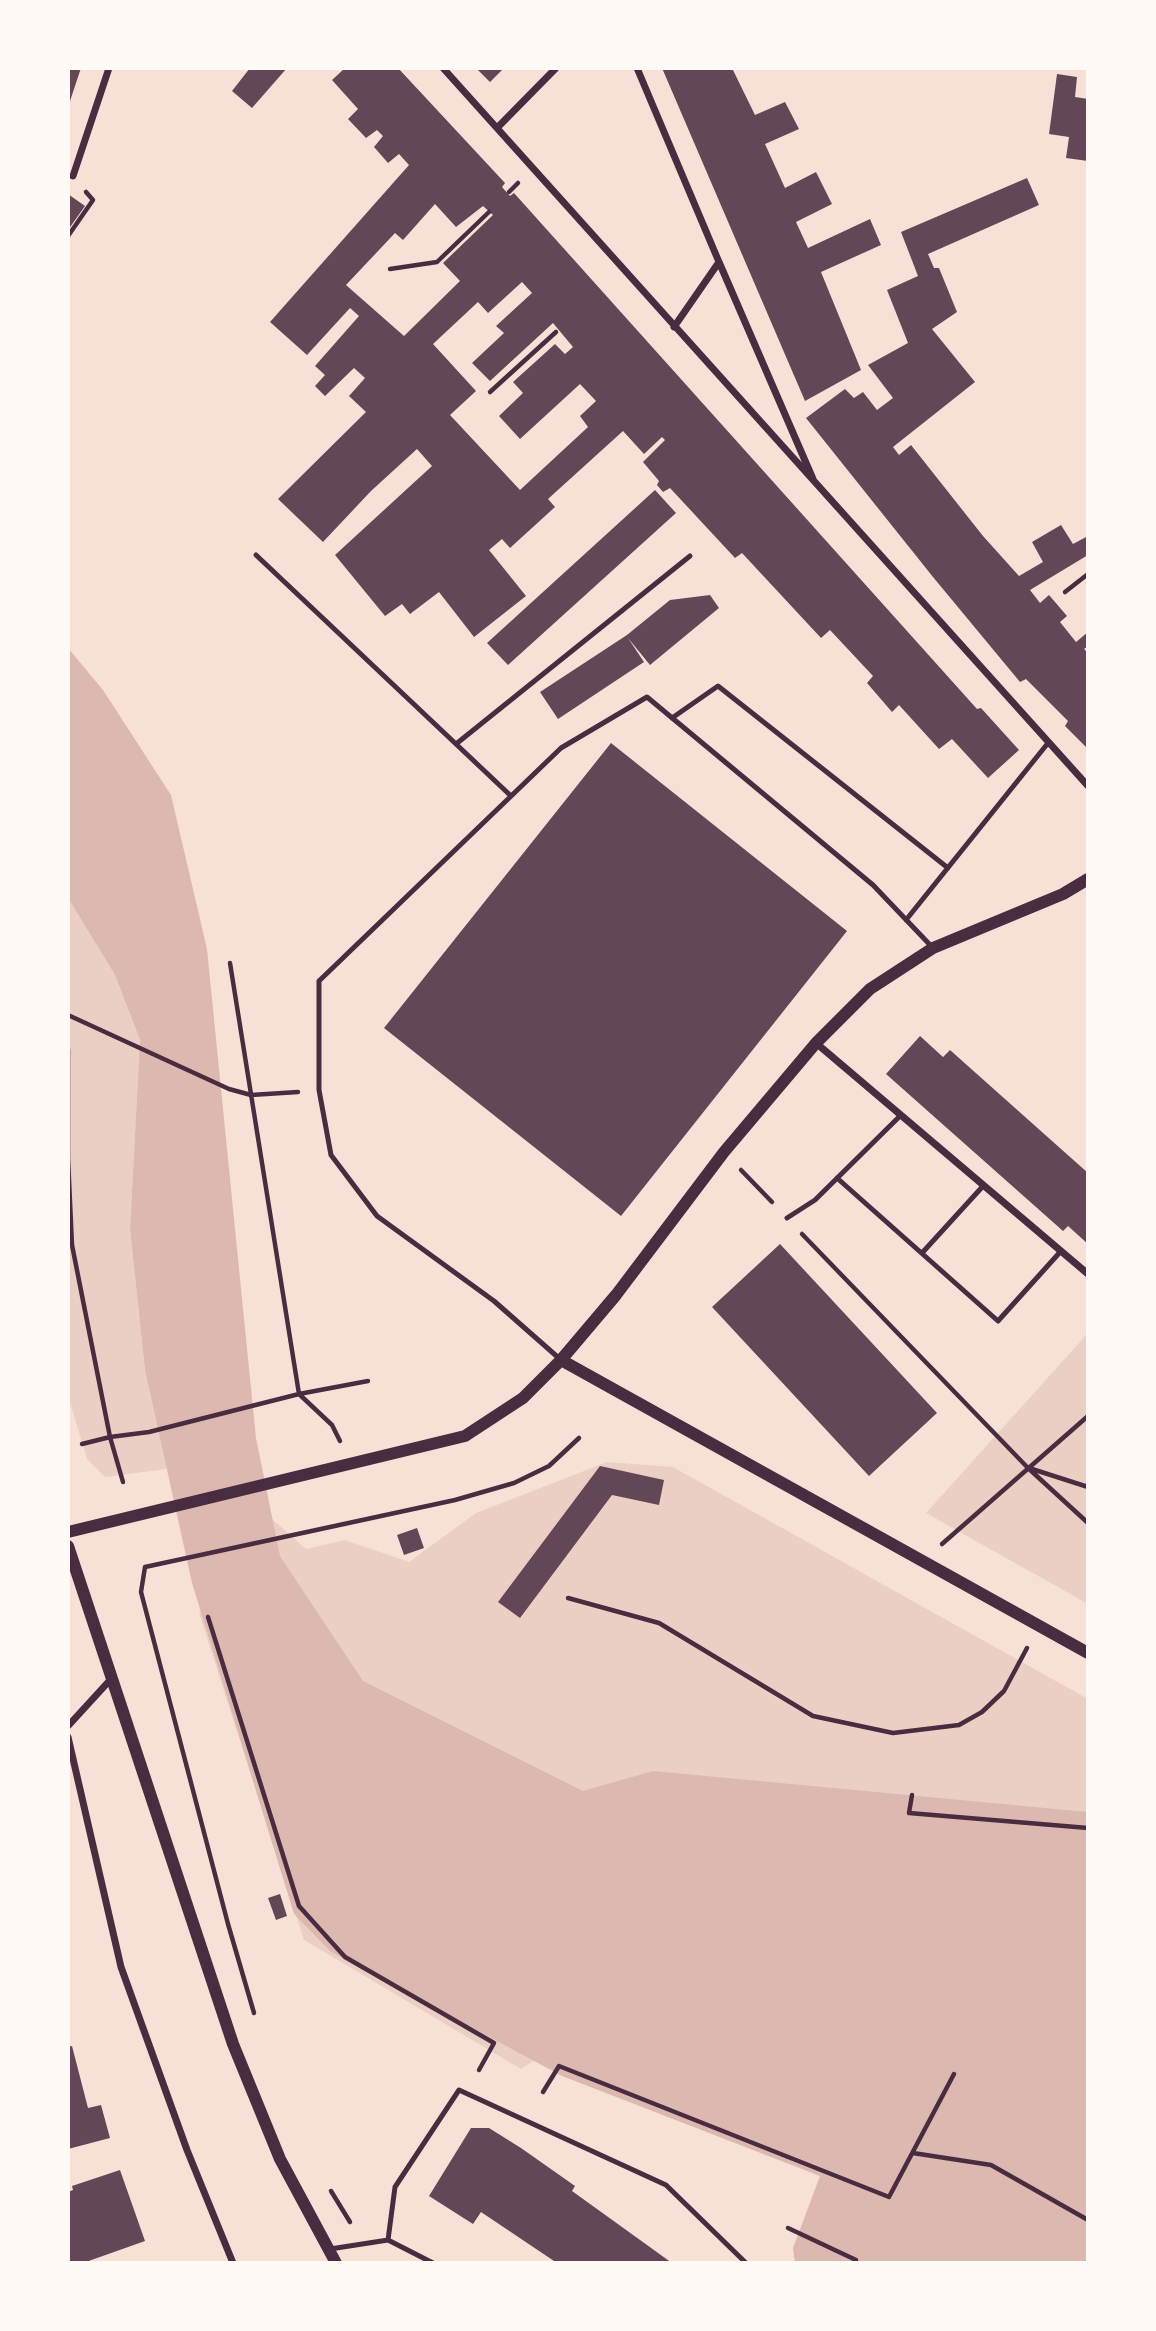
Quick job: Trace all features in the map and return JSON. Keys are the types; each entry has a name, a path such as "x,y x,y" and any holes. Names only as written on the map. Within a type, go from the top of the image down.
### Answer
{"street":[{"path":"73,176 108,68"},
{"path":"443,68 1088,786"},
{"path":"498,127 556,68"},
{"path":"637,68 816,486"},
{"path":"674,327 719,262"},
{"path":"68,1532 465,1436 523,1398 561,1360 616,1295 724,1152 816,1043 870,989 933,948 1063,894 1088,879"},
{"path":"816,1043 1088,1273"},
{"path":"561,1360 1088,1653"},
{"path":"68,1546 233,2044 280,2159 336,2263"},
{"path":"68,1726 111,1679"},
{"path":"68,1737 121,1967 187,2150 233,2263"}],"lane":[{"path":"256,555 511,796"},
{"path":"456,744 690,556"},
{"path":"672,718 718,686 948,868"},
{"path":"561,1360 494,1301 377,1216 331,1155 319,1090 319,981 561,748 647,697 873,885 933,948"},
{"path":"906,920 1048,743"},
{"path":"787,1218 815,1200 901,1115"},
{"path":"837,1178 998,1321 1061,1251"},
{"path":"922,1253 984,1185"},
{"path":"388,2240 395,2187 459,2090 666,2185 746,2263"},
{"path":"328,2249 388,2240 433,2263"}],"path":[{"path":"68,236 93,200 73,176"},
{"path":"390,269 437,262 489,212"},
{"path":"490,392 556,331"},
{"path":"1065,592 1088,574"},
{"path":"230,963 299,1394 332,1425 350,1464"},
{"path":"68,1015 229,1090 251,1095 319,1090"},
{"path":"68,1049 68,1158 72,1245 110,1437 123,1482"},
{"path":"724,1152 1028,1468 1088,1523"},
{"path":"82,1444 149,1432 299,1394 368,1381"},
{"path":"922,1560 1088,1416"},
{"path":"256,2018 228,1924 141,1592 145,1567 455,1500 514,1483 549,1466 579,1438"},
{"path":"1028,1468 1088,1487"},
{"path":"568,1598 659,1623 813,1716 893,1733 959,1725 982,1712 1004,1691 1040,1626"},
{"path":"208,1617 299,1906 345,1957 494,2043 480,2070"},
{"path":"912,1795 909,1813 1088,1828"},
{"path":"543,2092 559,2066 889,2197 954,2074"},
{"path":"913,2153 991,2165 1088,2220"},
{"path":"329,2188 364,2244"},
{"path":"788,2228 856,2260 855,2263"}],"shaded area":[{"path":"68,648 103,690 171,795 207,949 256,1438 280,1556 363,1681 583,1791 653,1771 1088,1812 1088,2263 795,2263 793,2248 820,2176 562,2076 330,1951 294,1914 192,1583 145,1370 130,1229 140,1040 115,975 68,898"},
{"path":"68,898 115,975 140,1040 130,1229 145,1370 167,1469 105,1477 87,1459 68,1396"},
{"path":"1088,1333 1088,1604 926,1513"},
{"path":"607,1462 673,1467 1088,1699 1088,2263 830,2167 622,2002 521,2069 304,1940 199,1613 272,1519 306,1549 345,1540 409,1562 476,1513"}],"building":[{"path":"68,68 81,68 69,104 68,104"},
{"path":"250,68 287,68 252,108 232,91"},
{"path":"345,68 398,68 505,183 502,187 510,196 514,193 977,709 981,708 1019,750 988,778 952,739 939,749 899,705 892,712 867,683 873,676 830,630 821,638 742,553 735,558 670,488 663,492 657,485 659,481 643,462 665,440 662,437 644,454 623,431 548,499 555,507 510,548 502,539 489,550 526,596 474,637 439,592 410,614 402,604 385,616 335,555 432,466 417,449 371,491 323,542 278,499 366,412 349,396 365,378 354,368 325,396 315,386 325,375 315,366 359,316 350,308 307,355 270,322 409,165 399,154 388,163 374,147 383,136 377,130 366,138 348,119 358,109 332,80","holes":["435,204 456,227 483,206 493,215 443,263 460,281 404,336 346,285 395,233 403,240","522,282 532,293 496,326 504,333 472,363 490,381 553,323 573,347 565,354 555,344 513,382 523,393 499,416 520,439 580,384 596,401 580,416 588,427 520,490 450,415 476,391 433,344 478,302 488,313"]},
{"path":"476,68 504,68 490,82"},
{"path":"662,68 732,68 755,115 785,102 799,129 765,144 785,188 816,172 832,204 796,222 808,248 870,219 881,245 821,272 861,370 805,401"},
{"path":"1057,74 1077,77 1075,97 1088,99 1088,161 1066,158 1069,137 1049,134"},
{"path":"1027,178 1039,205 928,254 934,268 939,268 957,312 932,329 975,382 893,447 899,455 911,445 983,536 1019,576 1043,562 1032,542 1061,525 1073,544 1088,536 1088,555 1030,590 1040,603 1049,595 1067,616 1060,622 1076,642 1088,632 1088,646 1084,649 1088,653 1088,749 1065,726 1068,721 1026,679 1020,682 806,418 845,389 854,398 863,392 877,410 893,398 868,365 908,343 887,290 918,276 901,232"},
{"path":"68,194 85,206 68,230"},
{"path":"655,490 676,513 508,665 487,643"},
{"path":"710,595 719,608 650,665 628,638 644,662 558,719 540,692 627,635 670,600"},
{"path":"611,743 847,931 621,1216 384,1028"},
{"path":"920,1036 943,1057 950,1050 1088,1173 1088,1244 1068,1226 1063,1231 886,1074"},
{"path":"780,1244 937,1413 869,1476 712,1307"},
{"path":"600,1466 664,1480 659,1505 612,1495 520,1618 498,1602"},
{"path":"417,1528 424,1548 404,1555 397,1535"},
{"path":"280,1894 287,1916 276,1920 268,1898"},
{"path":"72,2046 88,2108 101,2105 110,2138 68,2149 68,2047"},
{"path":"471,2128 489,2128 521,2148 575,2186 572,2191 672,2263 557,2263 481,2212 473,2224 429,2196"},
{"path":"120,2170 145,2241 83,2263 68,2263 68,2192 73,2190 72,2186"}]}
